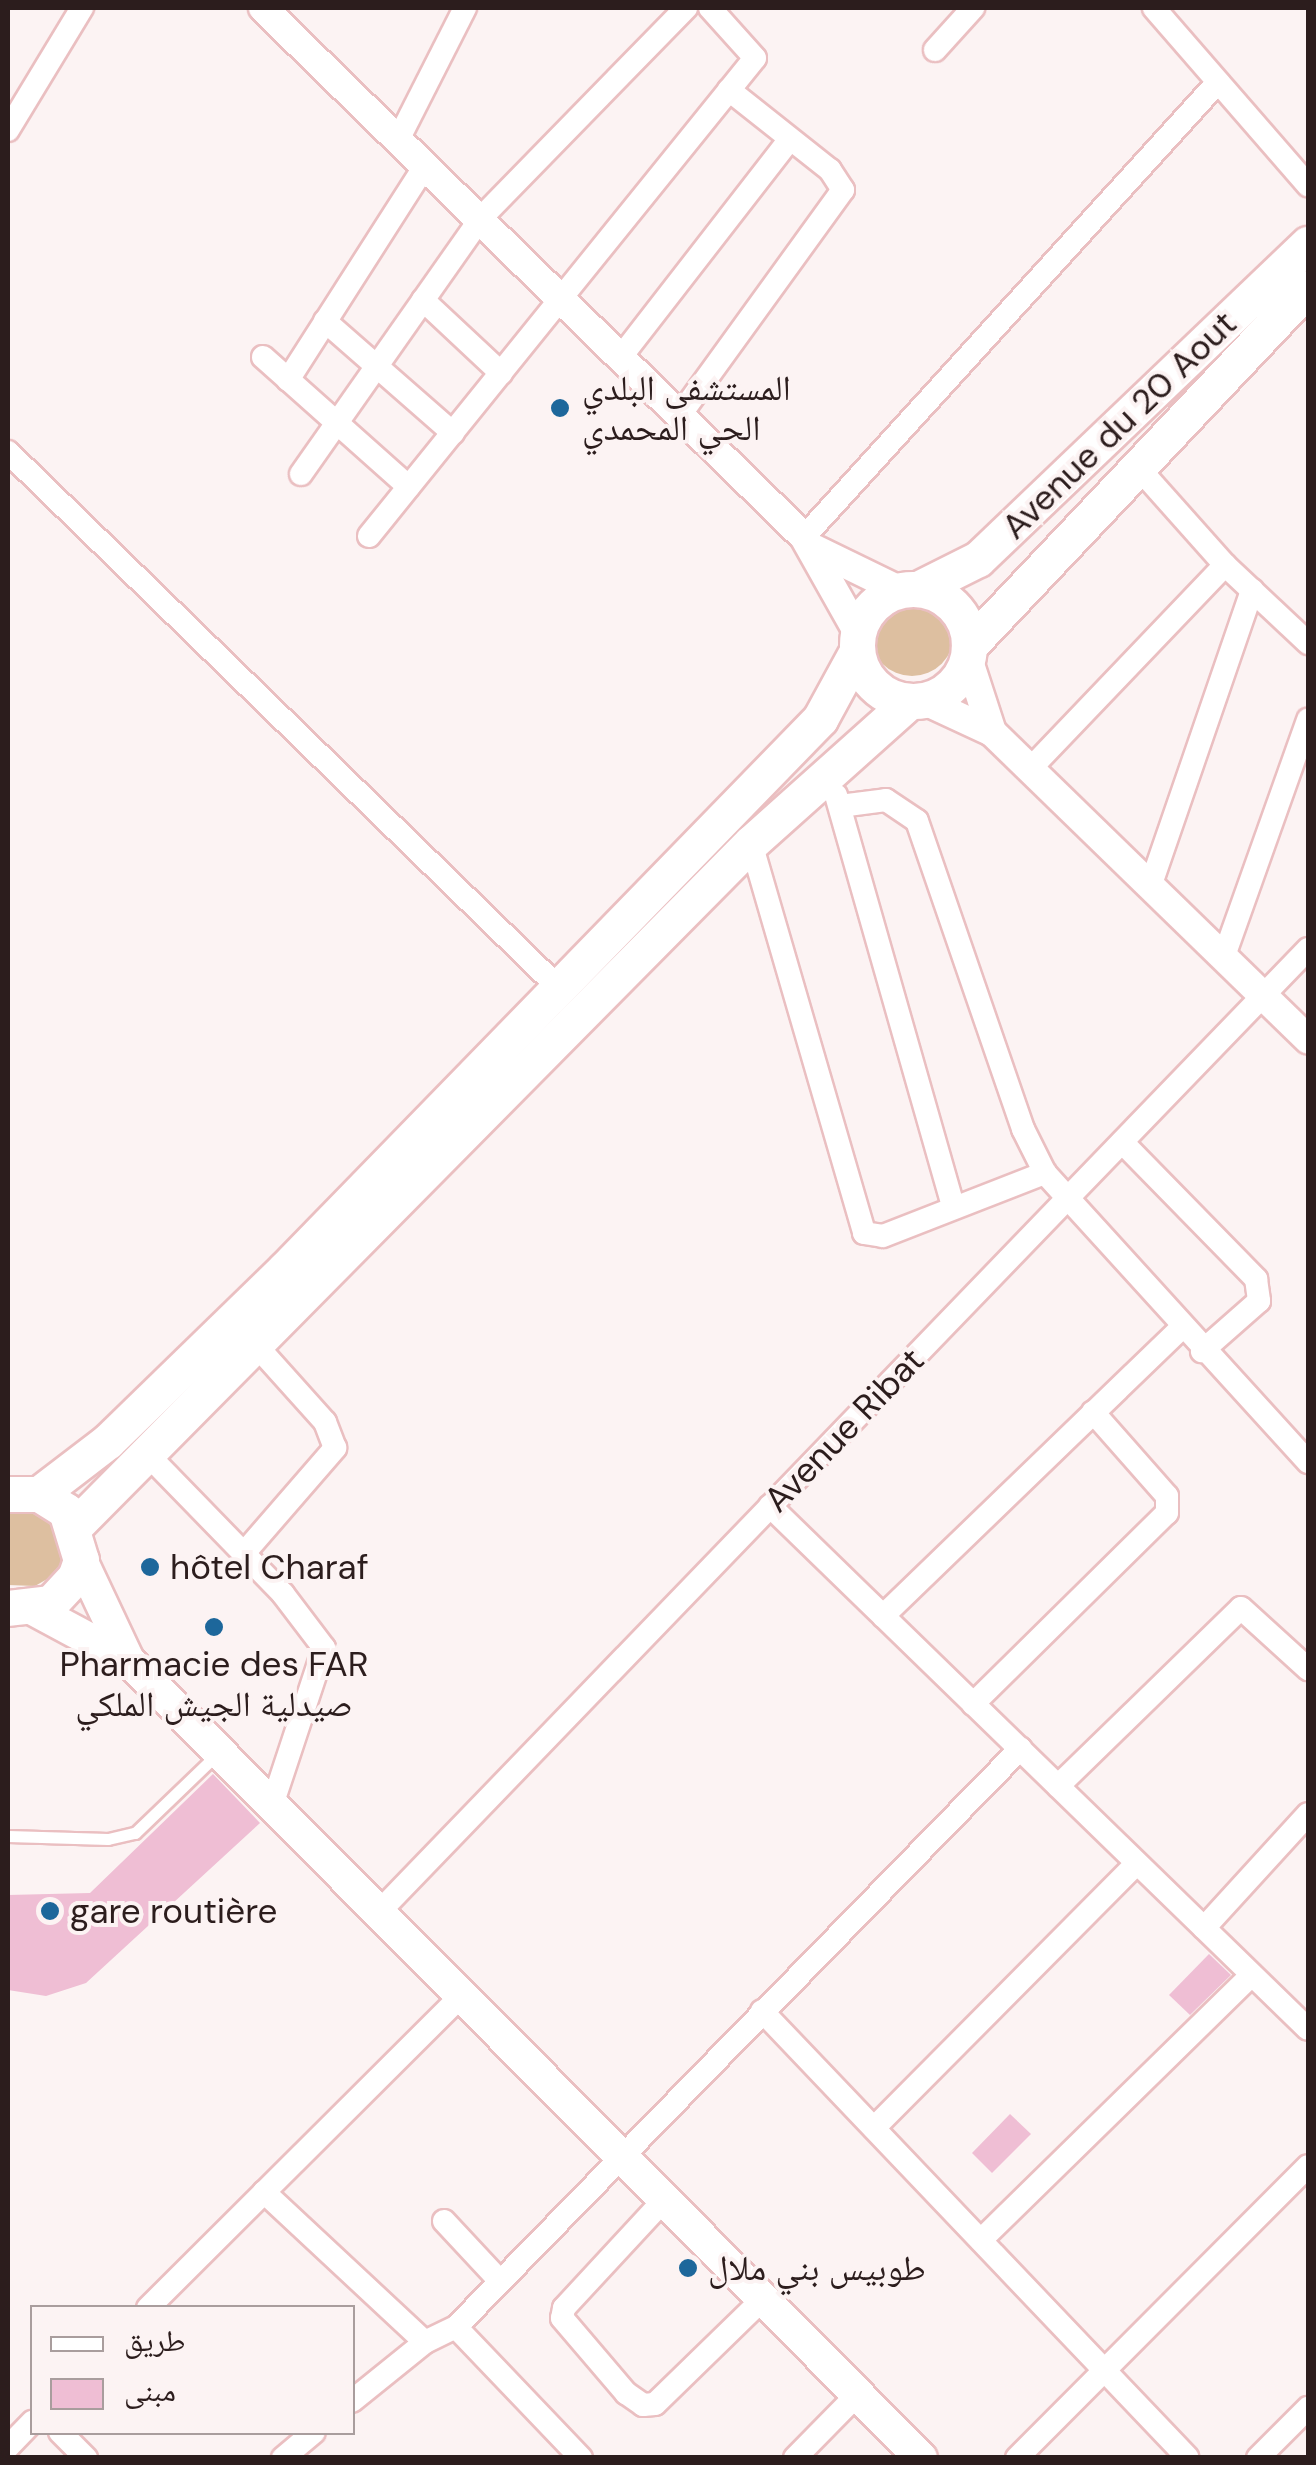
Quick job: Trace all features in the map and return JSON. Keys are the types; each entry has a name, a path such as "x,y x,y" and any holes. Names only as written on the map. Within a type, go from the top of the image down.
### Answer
{"main road":[{"name":"Avenue du 20 Aout","path":"909,590 978,559 1308,244"},
{"name":"Avenue du 20 Aout","path":"969,652 1136,464 1308,288"},
{"path":"16,1610 65,1592 78,1542 148,1455 752,843 834,790 916,701 947,690 969,652 955,607 909,590 873,606 820,719 271,1283 108,1442 23,1494 78,1542 128,1660"},
{"path":"858,642 870,682 916,701"},
{"path":"16,1610 128,1660 921,2458"}],"street":[{"path":"8,130 82,8"},
{"path":"262,8 810,543 909,590"},
{"path":"399,138 465,8"},
{"path":"300,474 480,219 686,8"},
{"path":"369,536 755,58 710,8"},
{"path":"935,50 973,8"},
{"path":"1154,8 1308,185"},
{"path":"810,543 1218,82"},
{"path":"680,415 843,190 830,170 730,90"},
{"path":"620,358 789,140"},
{"path":"288,380 426,164"},
{"path":"422,300 502,373"},
{"path":"326,322 453,432"},
{"path":"263,357 409,487"},
{"path":"8,452 558,987"},
{"path":"1136,464 1225,565 1308,643"},
{"path":"810,543 858,642"},
{"path":"1032,768 1225,565"},
{"path":"1151,884 1252,590"},
{"path":"969,652 992,732"},
{"path":"916,701 992,732 1308,1039"},
{"path":"1224,956 1308,720"},
{"path":"953,1207 834,790 886,800 917,821 1023,1129 1045,1174 1180,1328 1308,1462"},
{"path":"752,843 864,1233 883,1236 1045,1174"},
{"name":"Avenue Ribat","path":"379,1912 1308,949"},
{"path":"1122,1142 1256,1279 1259,1301 1202,1350"},
{"path":"884,1616 1180,1328"},
{"path":"245,1552 335,1448 324,1422 256,1345"},
{"path":"973,1704 1167,1512 1167,1496 1093,1412"},
{"path":"148,1455 245,1552 324,1648 272,1805"},
{"path":"770,1506 1308,2030"},
{"path":"1058,1786 1241,1608 1308,1668"},
{"path":"355,2399 425,2342 456,2326 1020,1749"},
{"path":"1204,1928 1308,1814"},
{"path":"874,2128 1138,1863"},
{"path":"981,2240 1252,1975"},
{"path":"151,2305 462,1996"},
{"path":"762,2011 1188,2458"},
{"path":"1017,2458 1308,2166"},
{"path":"264,2192 425,2342"},
{"path":"664,2200 564,2308 566,2330 626,2392 643,2405 655,2404 763,2299"},
{"path":"444,2220 499,2280"},
{"path":"456,2326 581,2458"},
{"path":"795,2458 858,2394"},
{"path":"1258,2458 1308,2408"},
{"path":"8,2447 30,2424"},
{"path":"549,2458 556,2432"},
{"path":"63,2435 86,2458"},
{"path":"283,2458 310,2435"}],"lane":[{"path":"8,1836 108,1839 135,1833 220,1752"}],"shaded area":[{"path":"912,592 928,595 942,604 951,618 951,650 942,664 928,673 912,676 896,673 882,664 873,650 870,634 873,618 882,604 896,595"},
{"path":"8,1497 47,1500 69,1553 56,1574 35,1586 8,1585"}],"building":[{"path":"213,1774 260,1823 86,1983 46,1996 8,1990 8,1895 90,1893"},
{"path":"1209,1954 1231,1975 1190,2015 1169,1995"},
{"path":"1010,2114 1031,2134 992,2173 972,2153"}],"place":[{"name":"المستشفى البلدي الحي المحمدي","path":"560,408"},
{"name":"hôtel Charaf","path":"150,1567"},
{"name":"Pharmacie des FAR صيدلية الجيش الملكي","path":"214,1627"},
{"name":"gare routière","path":"50,1911"},
{"name":"طوبيس بني ملال","path":"688,2268"}]}
